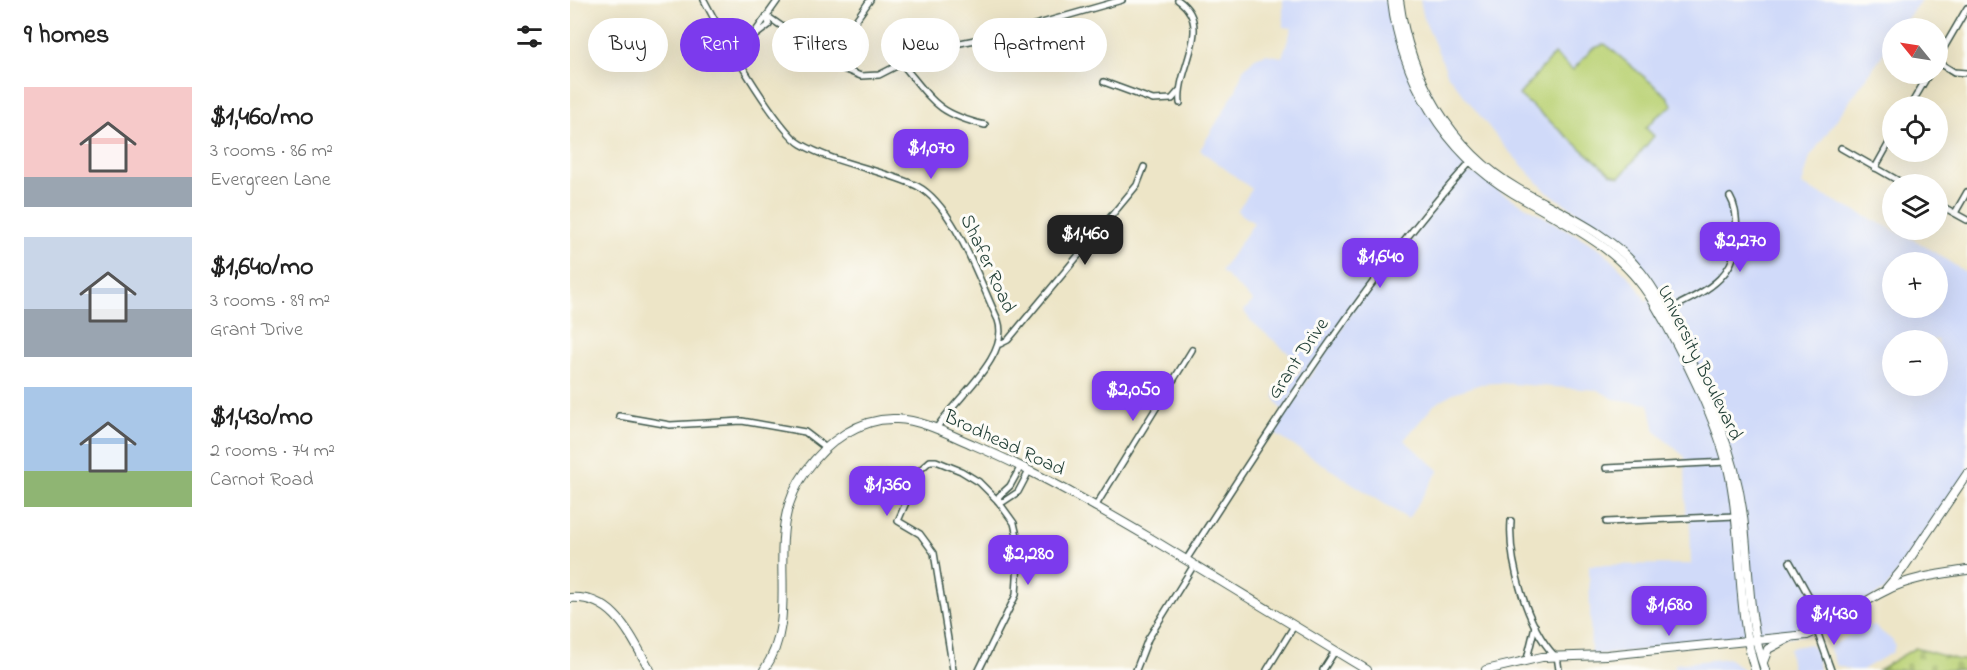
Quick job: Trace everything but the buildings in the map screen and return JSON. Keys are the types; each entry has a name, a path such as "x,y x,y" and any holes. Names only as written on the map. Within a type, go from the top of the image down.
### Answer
{"main road":[{"name":"University Boulevard","path":"1392,0 1399,39 1416,84 1437,122 1506,189 1602,244 1638,278 1661,316 1730,462 1734,516 1752,641 1764,666"},
{"name":"University Boulevard","path":"1399,0 1410,51 1422,82 1448,126 1473,159 1507,182 1585,225 1616,246 1641,272 1666,311 1722,426 1743,512 1755,670"},
{"name":"Brodhead Road","path":"764,670 774,654 781,628 781,546 785,515 805,473 826,448 850,430 878,420 906,420 936,429 1025,467 1186,560 1367,670"},
{"path":"1885,590 1902,570 1967,474"},
{"path":"1486,670 1527,659 1607,655 1788,638 1826,627 1885,590 1913,581 1967,570"},
{"path":"570,598 595,602 613,612 650,670"},
{"path":"1764,666 1768,649 1788,638"}],"street":[{"name":"Shafer Road","path":"704,0 715,18"},
{"path":"760,25 778,0"},
{"path":"857,18 870,0"},
{"path":"960,43 1000,35 1122,0"},
{"path":"1178,0 1190,11 1195,26 1195,37 1179,91 1180,103"},
{"path":"1948,42 1967,8"},
{"path":"767,16 772,20"},
{"path":"767,16 769,25"},
{"path":"760,32 772,24"},
{"path":"1948,68 1953,72 1967,73"},
{"name":"Shafer Road","path":"748,72 779,122 795,140 816,151 913,183 940,203 998,320 1001,334 1000,345 991,360 936,429"},
{"path":"848,72 867,76 888,72"},
{"path":"909,72 941,110 955,118 984,125"},
{"path":"1104,82 1153,100 1172,99 1179,91"},
{"path":"1841,148 1886,174"},
{"path":"1875,168 1882,156"},
{"name":"Grant Drive","path":"1186,560 1349,312 1387,261 1473,159"},
{"path":"1000,345 1008,340 1137,185 1144,167"},
{"path":"1955,213 1967,192"},
{"path":"1666,311 1714,283 1729,269 1735,257 1737,236 1735,205 1730,197"},
{"path":"1948,209 1967,220"},
{"path":"1095,507 1192,350"},
{"path":"619,416 670,425 742,421 806,432 826,448"},
{"path":"953,670 934,553 920,534 898,521 920,470 930,461 951,466 971,476 998,501 1018,533 1016,595 980,670"},
{"path":"1606,468 1730,462"},
{"path":"1025,467 1028,473 1018,492 1003,502 998,501 999,496 1010,486 1020,468 1025,467"},
{"path":"1606,522 1734,516"},
{"path":"1511,521 1516,570 1535,625 1543,643 1556,656 1559,670"},
{"path":"1790,562 1826,627"},
{"path":"1136,670 1148,639 1194,565"},
{"path":"1527,659 1535,625"},
{"path":"1267,670 1294,626"},
{"path":"1817,631 1831,670"},
{"path":"1323,670 1335,651"}],"shaded area":[{"path":"1283,0 1392,0 1399,39 1471,161 1411,232 1282,411 1274,397 1275,388 1283,378 1299,373 1302,365 1250,320 1244,311 1253,301 1221,271 1254,223 1237,211 1252,189 1200,150 1236,90 1243,70 1255,58 1266,54 1282,57 1292,28 1283,27"},
{"path":"1420,0 1921,0 1908,18 1882,18 1882,56 1810,157 1802,185 1882,224 1882,240 1914,240 1934,252 1882,252 1882,318 1948,318 1948,261 1967,273 1967,474 1885,590 1807,635 1591,655 1589,565 1691,564 1690,522 1686,514 1685,457 1655,431 1649,404 1614,399 1598,390 1498,383 1481,384 1453,393 1434,405 1404,440 1439,470 1408,519 1272,432 1364,297 1440,201 1467,173 1475,173 1502,193 1601,249 1634,282 1646,301 1651,298 1659,312 1671,306 1616,238 1546,191 1503,145 1448,75 1424,19"},
{"path":"1873,625 1892,640 1895,645 1893,652 1862,670 1851,670 1836,665 1829,647"},
{"path":"1810,644 1816,649 1819,670 1792,670 1789,648"},
{"path":"1728,658 1744,670 1675,670 1675,664"}],"green space":[{"path":"1605,44 1667,96 1673,106 1656,117 1646,128 1654,136 1620,177 1611,174 1519,95 1554,54 1573,70 1592,49"},
{"path":"1915,648 1967,660 1967,670 1878,670"}]}
